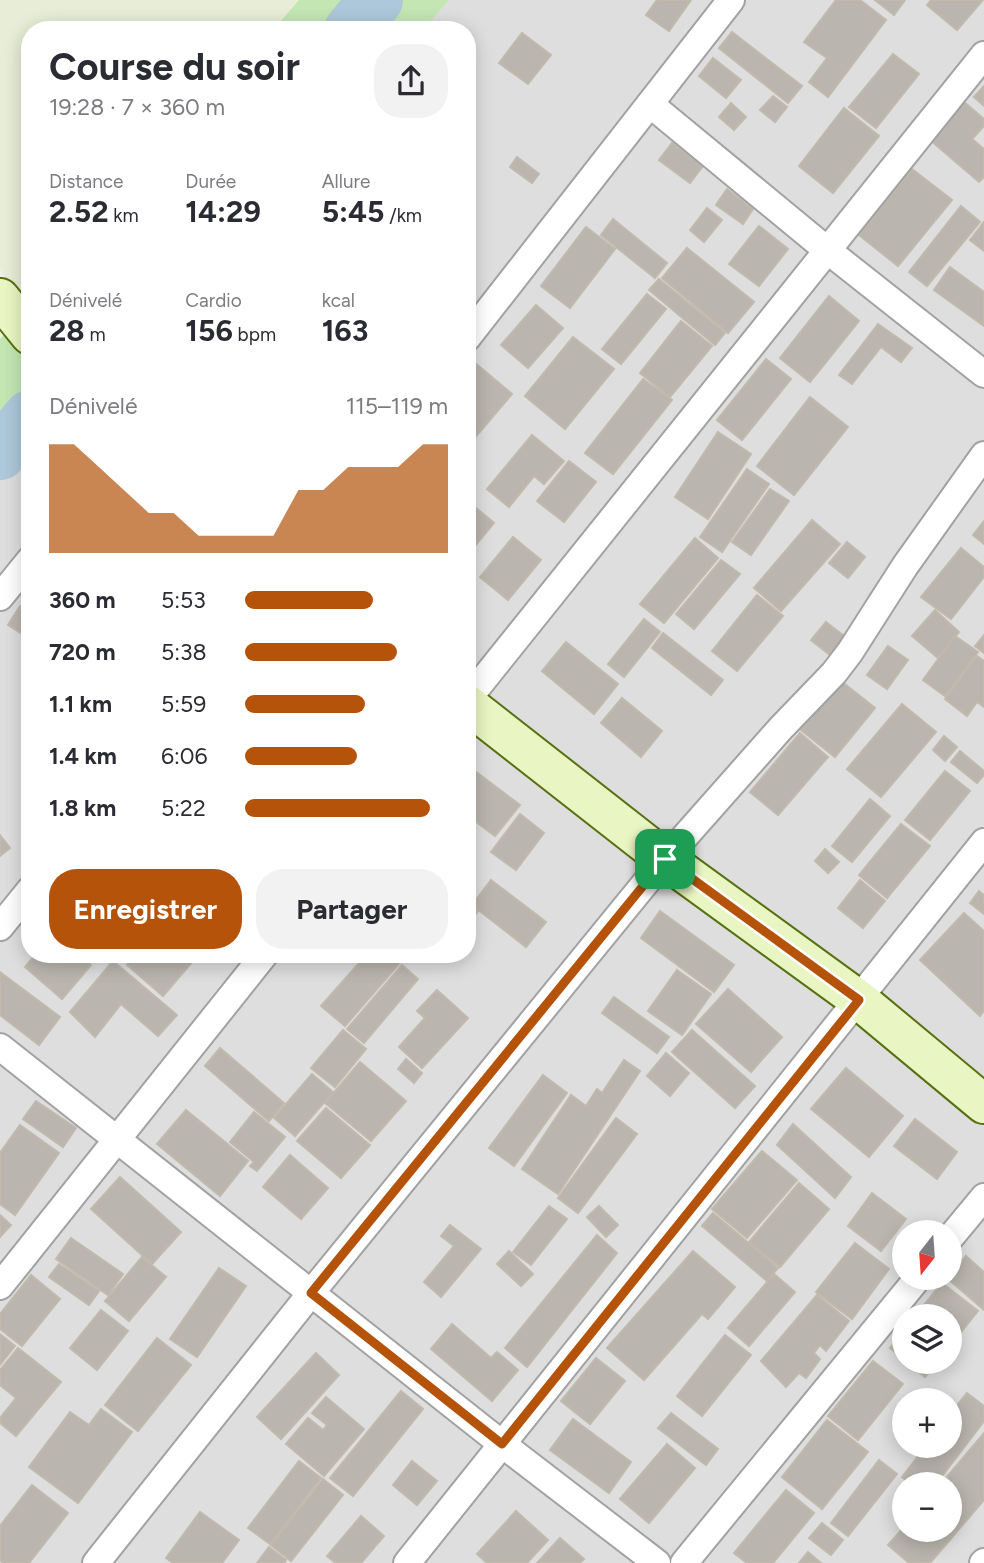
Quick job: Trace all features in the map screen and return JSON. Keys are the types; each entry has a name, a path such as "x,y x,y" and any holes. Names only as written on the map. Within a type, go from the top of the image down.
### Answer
{"street":[{"path":"476,326 731,0"},
{"path":"476,691 984,55"},
{"path":"650,104 827,250 984,374"},
{"path":"0,298 21,324"},
{"path":"96,1563 311,1293 665,859 780,728 834,673 905,566 984,455"},
{"path":"0,597 21,571"},
{"path":"476,709 665,859 859,1000 984,1104"},
{"path":"407,1563 984,842"},
{"path":"0,927 21,901"},
{"path":"0,1286 258,963"},
{"path":"0,1047 502,1444 657,1563"},
{"path":"962,1224 984,1197"},
{"path":"684,1563 908,1290"}],"shaded area":[{"path":"449,0 984,0 984,1563 0,1563 0,466 21,440 21,963 476,963 476,21 431,21"}],"green space":[{"path":"0,0 299,0 281,21 21,21 21,300 0,269"},
{"path":"299,0 449,0 431,21 281,21"},
{"path":"21,316 21,440 0,466 0,339"}],"building":[{"path":"657,0 691,0 669,31 646,15"},
{"path":"836,0 860,0 886,20 828,97 809,82 827,58 804,42"},
{"path":"875,0 905,0 894,15"},
{"path":"931,0 983,0 957,30 927,5"},
{"path":"732,32 802,86 788,103 719,48"},
{"path":"522,33 551,55 528,84 499,63"},
{"path":"893,54 919,74 876,128 849,107"},
{"path":"713,58 741,80 726,98 699,76"},
{"path":"984,86 984,106 974,97"},
{"path":"773,96 787,107 775,122 760,110"},
{"path":"963,101 984,119 984,126 972,139 984,149 984,177 979,182 930,140"},
{"path":"731,103 746,117 734,130 719,117"},
{"path":"844,108 879,136 833,193 799,166"},
{"path":"672,143 703,166 690,183 659,160"},
{"path":"517,157 539,174 532,183 510,167"},
{"path":"912,169 952,200 898,266 859,235"},
{"path":"727,189 753,209 743,224 716,205"},
{"path":"961,206 980,222 927,286 909,272"},
{"path":"707,208 722,220 704,242 690,230"},
{"path":"613,219 667,263 655,278 601,235"},
{"path":"984,222 984,251 970,240"},
{"path":"759,226 788,249 759,286 729,264"},
{"path":"586,227 615,249 570,308 541,286"},
{"path":"687,248 754,302 728,333 662,278"},
{"path":"950,267 984,292 984,326 934,290"},
{"path":"659,279 725,333 715,345 649,290"},
{"path":"647,294 666,309 621,364 602,349"},
{"path":"829,296 859,321 810,382 780,358"},
{"path":"536,305 563,328 528,368 501,345"},
{"path":"681,321 712,346 670,397 640,373"},
{"path":"878,324 912,348 901,362 881,347 852,384 839,375"},
{"path":"573,337 614,369 565,429 525,396"},
{"path":"766,359 791,379 742,440 717,420"},
{"path":"476,364 512,394 476,436"},
{"path":"643,379 672,400 613,474 585,453"},
{"path":"810,397 848,427 794,495 757,466"},
{"path":"718,432 751,454 708,519 675,497"},
{"path":"532,435 564,461 544,484 534,476 509,507 487,489"},
{"path":"569,461 596,482 564,522 537,501"},
{"path":"747,469 769,484 722,552 700,537"},
{"path":"770,489 789,501 751,555 732,542"},
{"path":"476,508 494,523 476,545"},
{"path":"812,520 840,544 781,611 754,588"},
{"path":"984,521 984,544 973,535"},
{"path":"513,537 541,560 508,600 480,577"},
{"path":"695,538 718,558 664,623 640,604"},
{"path":"847,542 865,557 848,578 829,563"},
{"path":"961,548 984,567 984,577 951,619 921,597"},
{"path":"721,560 740,574 694,629 676,614"},
{"path":"757,595 783,616 737,671 712,651"},
{"path":"20,606 21,607 21,633 8,625"},
{"path":"935,610 959,632 938,658 912,636"},
{"path":"644,619 660,632 624,677 608,664"},
{"path":"826,622 849,640 835,659 811,640"},
{"path":"663,633 723,680 711,695 652,648"},
{"path":"984,635 984,653 975,646"},
{"path":"955,636 978,652 945,696 923,680"},
{"path":"566,642 618,684 594,714 542,671"},
{"path":"888,646 908,660 887,689 867,675"},
{"path":"977,656 984,661 984,707 977,702 967,716 945,699"},
{"path":"841,681 875,708 835,757 801,730"},
{"path":"622,698 662,731 641,757 601,723"},
{"path":"902,704 936,732 881,797 847,769"},
{"path":"800,733 828,757 778,815 750,792"},
{"path":"944,736 957,747 945,761 933,750"},
{"path":"960,751 984,771 977,783 951,762"},
{"path":"945,771 970,791 930,840 905,820"},
{"path":"476,772 520,805 495,836 476,822"},
{"path":"870,799 890,816 852,862 832,846"},
{"path":"520,814 544,833 516,870 491,852"},
{"path":"901,824 930,846 887,898 859,875"},
{"path":"0,835 10,848 0,856"},
{"path":"825,849 839,862 828,873 815,861"},
{"path":"491,880 546,922 526,947 476,908 476,900"},
{"path":"860,880 885,901 863,928 838,908"},
{"path":"979,891 984,895 984,914 970,903"},
{"path":"660,911 734,965 714,992 641,938"},
{"path":"964,913 984,931 984,1011 980,1016 920,960"},
{"path":"28,963 91,965 62,999 25,967"},
{"path":"111,963 115,963 177,1015 158,1036 121,1004 95,1037 70,1012"},
{"path":"129,963 191,963 163,996 127,965"},
{"path":"359,963 399,964 345,1026 321,1006"},
{"path":"402,965 418,979 364,1043 347,1029"},
{"path":"677,970 711,994 682,1035 648,1011"},
{"path":"0,972 60,1017 39,1045 0,1015"},
{"path":"728,989 782,1037 751,1072 696,1024"},
{"path":"437,990 468,1018 422,1068 399,1047 425,1018 417,1011"},
{"path":"614,997 669,1037 657,1053 602,1013"},
{"path":"343,1030 366,1049 335,1087 311,1068"},
{"path":"692,1030 755,1086 735,1108 672,1052"},
{"path":"220,1048 284,1103 269,1121 205,1066"},
{"path":"666,1053 689,1073 670,1096 647,1076"},
{"path":"406,1059 422,1073 414,1083 398,1069"},
{"path":"624,1060 640,1071 558,1194 522,1169 571,1095 586,1106 597,1089 602,1093"},
{"path":"360,1062 406,1101 371,1141 325,1103"},
{"path":"846,1068 903,1116 869,1157 811,1109"},
{"path":"312,1074 333,1092 295,1136 274,1118"},
{"path":"543,1075 567,1093 514,1166 489,1148"},
{"path":"36,1101 76,1128 63,1147 23,1119"},
{"path":"326,1108 370,1145 341,1178 297,1141"},
{"path":"186,1110 248,1161 220,1196 157,1144"},
{"path":"254,1112 285,1137 257,1171 250,1166 254,1162 230,1142"},
{"path":"616,1118 637,1134 578,1213 558,1198"},
{"path":"915,1119 957,1152 937,1179 894,1146"},
{"path":"793,1124 851,1177 835,1198 777,1145"},
{"path":"20,1125 59,1153 15,1215 0,1204 0,1153"},
{"path":"762,1151 797,1180 747,1238 712,1209"},
{"path":"290,1155 328,1188 301,1219 263,1187"},
{"path":"120,1177 181,1232 152,1264 91,1209"},
{"path":"799,1183 829,1209 780,1267 749,1242"},
{"path":"872,1193 906,1219 892,1220 892,1237 881,1251 848,1226"},
{"path":"549,1206 567,1219 531,1265 513,1252"},
{"path":"599,1206 618,1225 606,1237 587,1217"},
{"path":"713,1213 778,1268 767,1281 702,1226"},
{"path":"0,1215 11,1225 0,1237"},
{"path":"450,1225 481,1249 441,1297 424,1282 454,1246 441,1236"},
{"path":"597,1235 617,1253 527,1367 505,1348"},
{"path":"71,1238 123,1274 108,1295 56,1259"},
{"path":"855,1243 889,1269 852,1319 816,1292"},
{"path":"509,1251 533,1274 521,1286 497,1264"},
{"path":"693,1251 735,1287 708,1319 702,1314 644,1380 607,1348"},
{"path":"966,1256 984,1272 984,1310 961,1290 962,1260"},
{"path":"142,1257 166,1277 129,1321 105,1301"},
{"path":"59,1264 99,1291 89,1305 49,1277"},
{"path":"219,1268 246,1286 197,1357 170,1339"},
{"path":"774,1274 795,1292 749,1346 728,1328"},
{"path":"31,1275 60,1299 22,1346 0,1329 0,1314"},
{"path":"936,1290 951,1290 978,1311 962,1331 962,1304 925,1304"},
{"path":"817,1295 849,1321 826,1351 820,1345 814,1353 820,1359 806,1378 799,1373 786,1387 761,1361"},
{"path":"101,1310 128,1331 97,1370 70,1348"},
{"path":"452,1324 491,1358 497,1352 518,1370 492,1401 431,1349"},
{"path":"0,1334 15,1346 0,1365"},
{"path":"725,1335 751,1355 702,1416 677,1396"},
{"path":"157,1338 191,1365 138,1431 105,1405"},
{"path":"18,1348 61,1382 16,1436 0,1423 0,1418 16,1398 0,1385 0,1370"},
{"path":"316,1353 339,1375 281,1439 257,1417"},
{"path":"596,1358 625,1381 590,1424 561,1401"},
{"path":"873,1361 903,1384 900,1388 892,1388 892,1398 858,1440 828,1416"},
{"path":"401,1391 423,1409 353,1496 330,1478"},
{"path":"967,1393 984,1406 984,1421 962,1450 962,1399"},
{"path":"326,1397 364,1429 324,1476 286,1444 308,1418 323,1430 327,1425 312,1413"},
{"path":"101,1409 132,1432 78,1503 29,1467 70,1412 89,1425"},
{"path":"671,1413 718,1449 706,1465 658,1428"},
{"path":"573,1419 631,1462 609,1493 550,1450"},
{"path":"827,1420 868,1452 822,1509 782,1477"},
{"path":"984,1433 984,1500 962,1526 962,1472 951,1472"},
{"path":"667,1444 695,1468 649,1523 620,1499"},
{"path":"917,1458 956,1458 945,1472 906,1472"},
{"path":"879,1460 894,1472 892,1472 892,1480 848,1536 831,1523"},
{"path":"299,1461 321,1478 270,1544 248,1528"},
{"path":"412,1461 437,1481 417,1505 393,1485"},
{"path":"323,1479 343,1495 291,1561 271,1545"},
{"path":"32,1485 68,1513 29,1563 3,1563 0,1560 0,1526"},
{"path":"786,1490 814,1513 773,1563 747,1563 734,1553"},
{"path":"516,1511 548,1540 527,1563 487,1563 477,1554"},
{"path":"200,1512 239,1540 222,1563 173,1563 166,1558"},
{"path":"361,1516 384,1536 361,1563 336,1563 327,1556"},
{"path":"822,1523 843,1540 831,1555 809,1538"},
{"path":"560,1538 584,1559 580,1563 537,1563"},
{"path":"892,1541 948,1542 930,1563 909,1563 888,1545"},
{"path":"269,1547 286,1560 284,1563 257,1563"},
{"path":"808,1552 821,1563 799,1563"}],"waterway":[{"path":"358,21 376,0"},
{"path":"0,453 21,428"}],"route":[{"path":"665,859 859,1000 502,1444 311,1293 665,859"}]}
